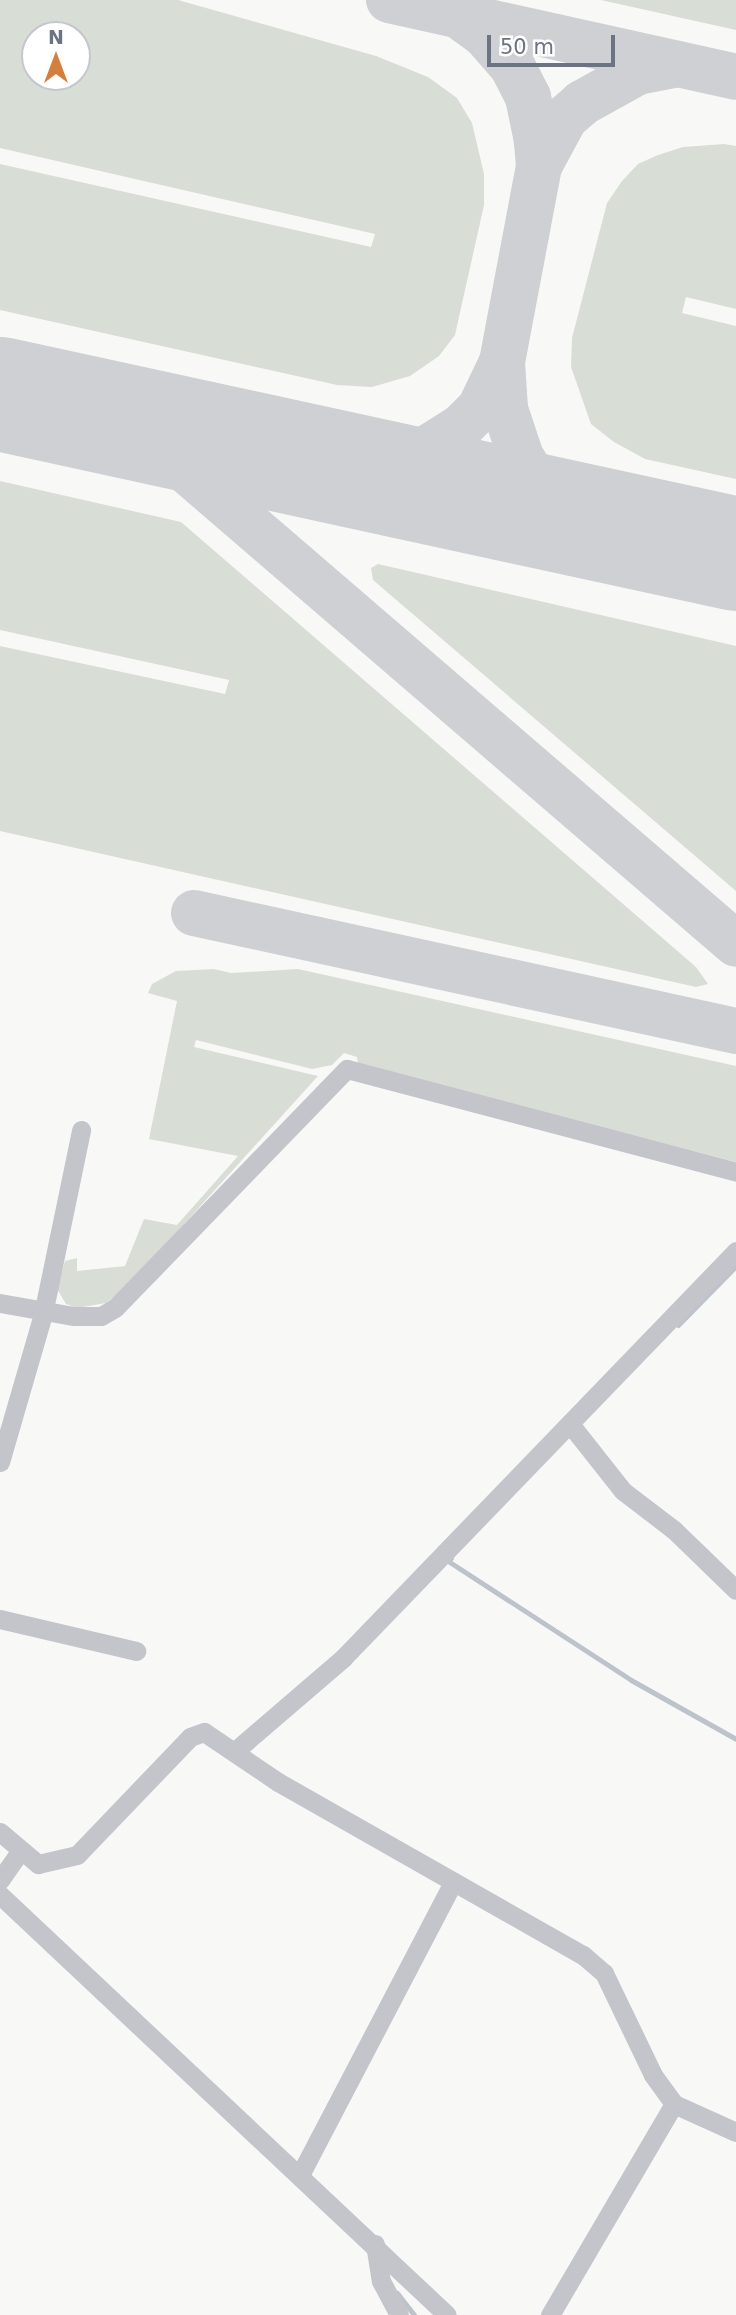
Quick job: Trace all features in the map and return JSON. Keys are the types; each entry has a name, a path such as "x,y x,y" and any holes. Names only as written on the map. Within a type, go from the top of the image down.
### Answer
{"street":[{"path":"0,1303 43,1314 101,1316 115,1308 347,1069 736,1172"},
{"path":"0,1462 43,1314 81,1130"},
{"path":"235,1751 344,1658 736,1251"},
{"path":"570,1424 623,1491 674,1530 736,1590"},
{"path":"0,1619 136,1651"},
{"path":"0,1832 38,1864 77,1855 190,1737 204,1732 278,1783 583,1955 604,1973 653,2075 674,2104 736,2132"},
{"path":"0,1880 20,1851"},
{"path":"300,2175 453,1882"},
{"path":"0,1895 375,2244 447,2315"},
{"path":"550,2315 674,2104"},
{"path":"375,2244 381,2281 399,2315"}],"shaded area":[{"path":"0,0 178,0 376,56 428,77 457,98 472,123 484,174 484,205 455,335 439,356 410,376 372,387 337,385 0,310 0,164 371,247 375,234 0,148"},
{"path":"601,0 736,0 736,30"},
{"path":"724,144 736,146 736,309 686,297 682,313 736,326 736,479 645,459 614,442 591,424 571,367 572,338 607,203 622,181 638,164 658,155 683,147"},
{"path":"0,481 181,522 696,967 708,984 696,987 0,831 0,646 225,694 229,680 0,630"},
{"path":"378,564 736,646 736,891 373,580 371,568"},
{"path":"214,969 231,973 298,969 736,1066 736,1162 358,1065 357,1057 344,1053 332,1065 312,1069 196,1040 194,1047 318,1076 129,1285 106,1303 77,1308 66,1304 57,1289 65,1261 77,1258 77,1271 125,1266 144,1219 177,1225 238,1156 149,1139 177,1001 148,993 152,984 176,971"}],"waterway":[{"path":"678,1325 736,1266"},
{"path":"451,1558 448,1561 631,1680 736,1739"},
{"path":"397,2293 414,2315"}],"taxiway":[{"path":"389,0 736,77"},
{"path":"364,470 402,464 461,427 480,408 502,362 539,166 537,141 528,97 513,67 485,35 457,15"},
{"path":"539,166 565,118 582,103 638,72 675,65"},
{"path":"502,362 505,409 521,457 542,491 576,517"},
{"path":"131,423 736,944"},
{"path":"194,913 736,1031"}],"runway":[{"path":"0,394 736,554"}]}
